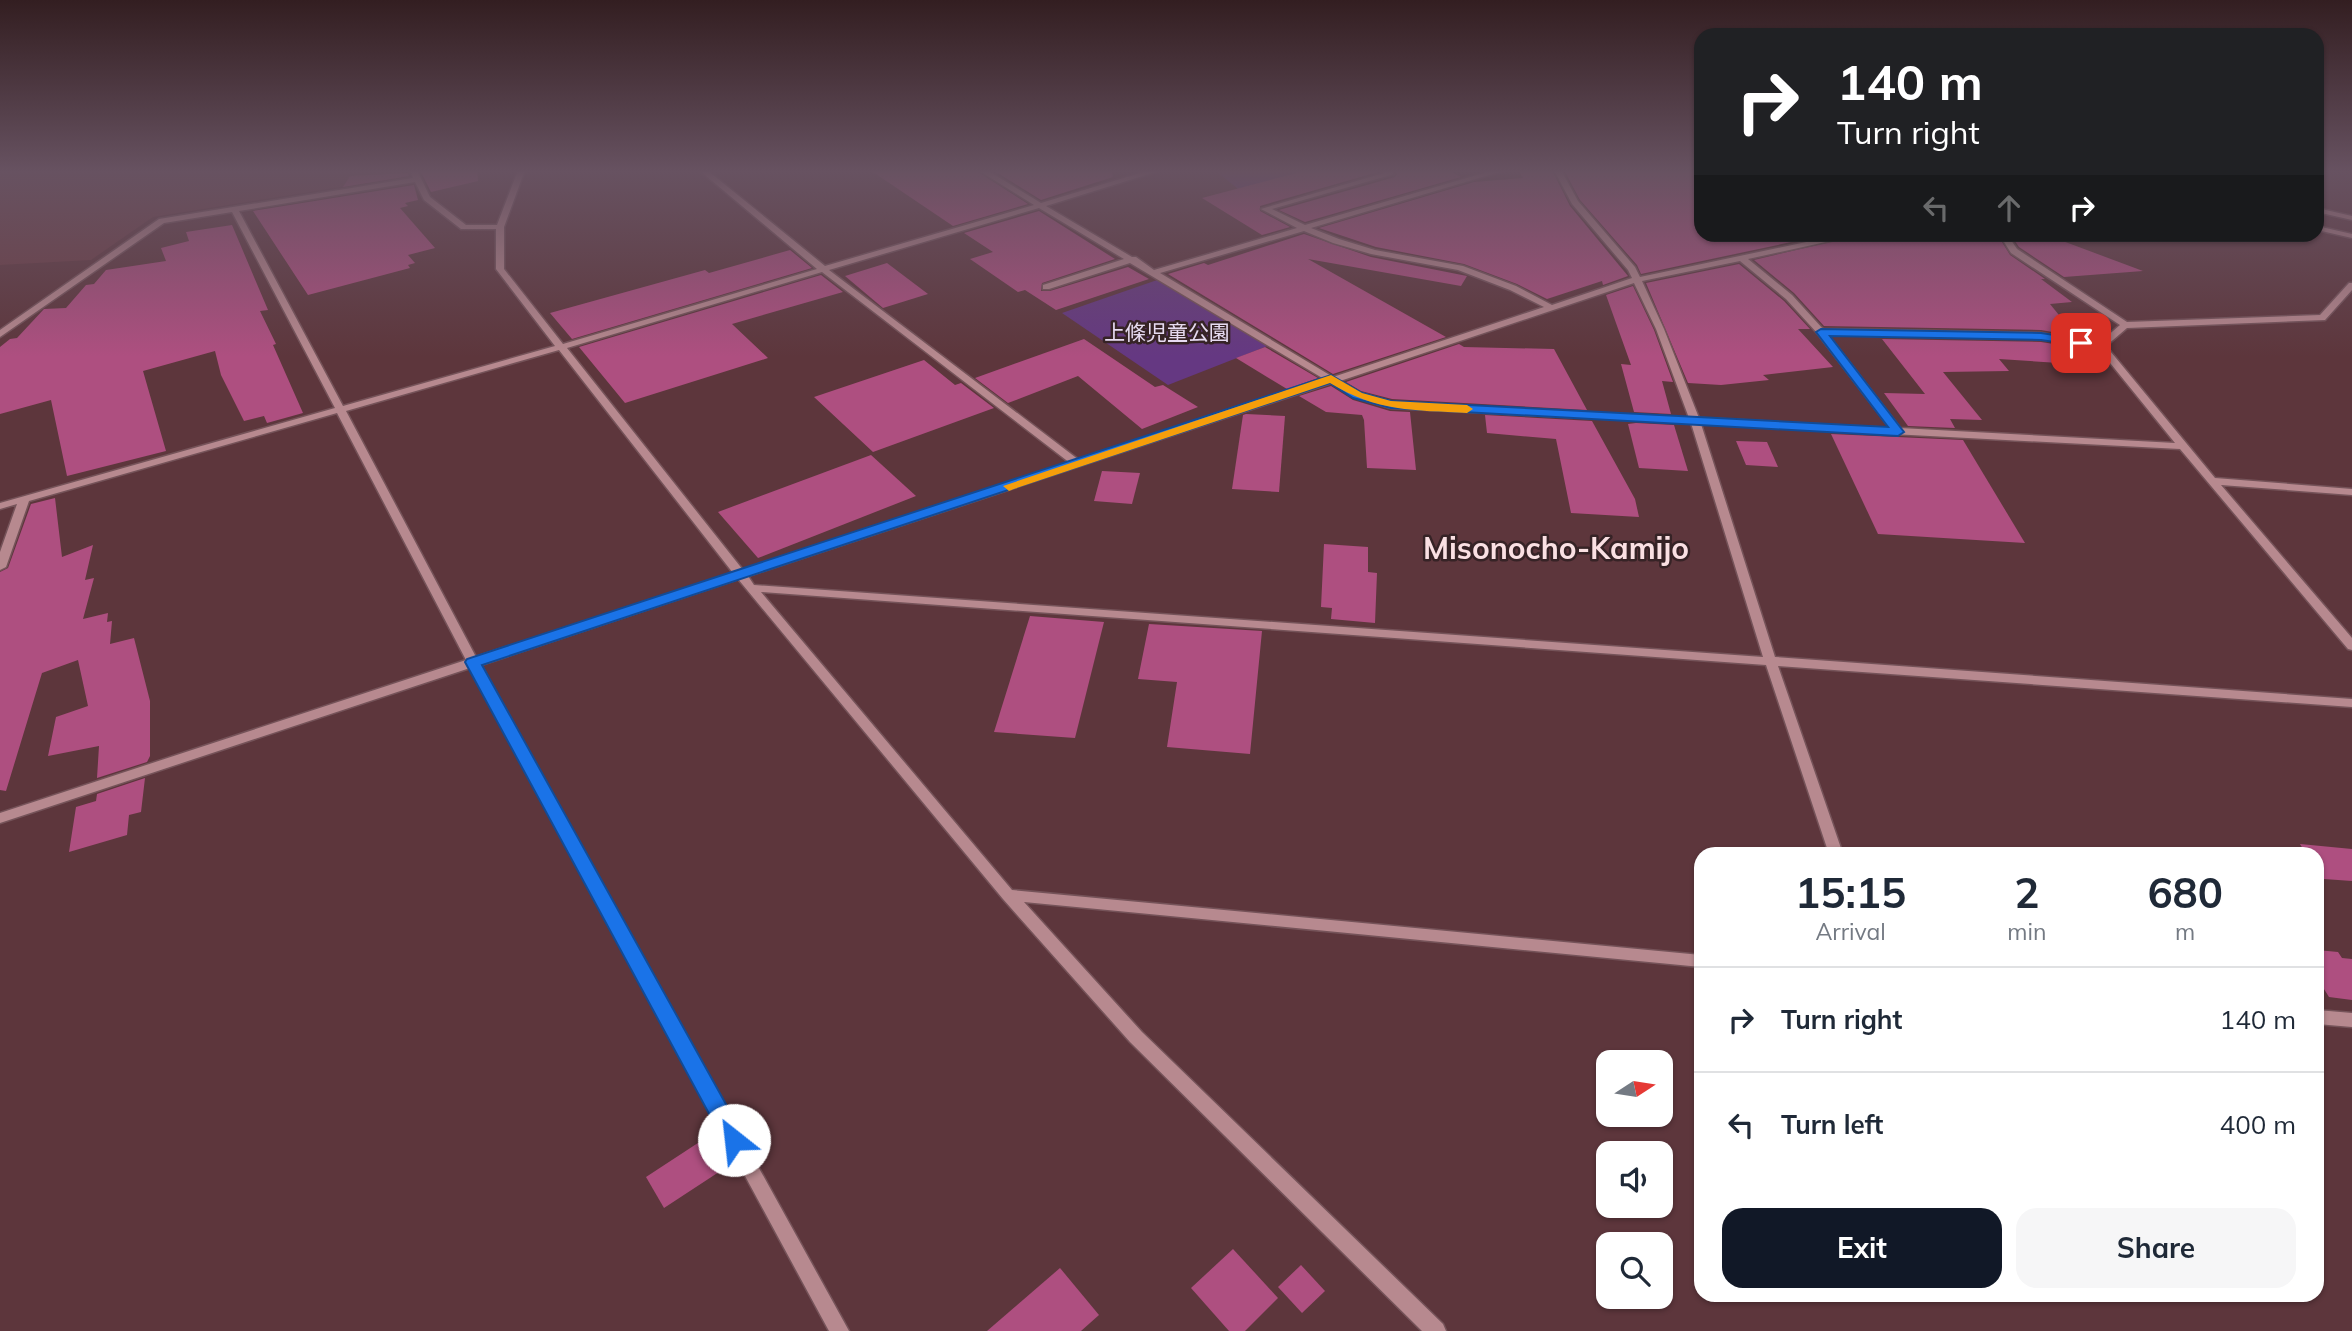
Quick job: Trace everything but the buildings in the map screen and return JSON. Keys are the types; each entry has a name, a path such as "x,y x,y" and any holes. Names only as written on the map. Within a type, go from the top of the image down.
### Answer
{"street":[{"path":"0,334 146,232"},
{"path":"247,232 473,662 839,1331"},
{"path":"500,232 500,269 751,588 1008,895 1136,1037 1437,1331"},
{"path":"778,232 1078,464"},
{"path":"0,506 561,347 948,232"},
{"path":"1085,232 1156,272 1357,395 1391,405 2181,446"},
{"path":"1156,272 1290,232"},
{"path":"1314,232 1374,252 1460,268 1513,288 1550,307"},
{"path":"1601,232 1632,268 1660,329 1695,421 1770,660 1834,847"},
{"path":"0,818 1550,307 1636,280 1819,242"},
{"path":"2008,242 2014,251 2125,325 2322,318 2352,285"},
{"path":"1742,258 1789,297 1821,332 1898,432"},
{"path":"1046,287 1132,259"},
{"path":"2101,346 2125,325"},
{"path":"1821,332 2041,337 2101,346 2181,446 2214,481 2352,646"},
{"path":"2214,481 2352,492"},
{"path":"0,567 24,500"},
{"path":"751,588 2352,702"},
{"path":"1008,895 1694,960"},
{"path":"2324,1018 2352,1020"}],"shaded area":[{"path":"0,232 131,232 91,260 0,265"}],"green space":[{"name":"上條児童公園","path":"1160,279 1270,345 1168,385 1062,313"}],"slow traffic":[{"path":"1009,486 1331,379 1357,395 1391,405 1467,409"}],"district":[{"name":"Misonocho-Kamijo","path":"1556,549"}],"route":[{"path":"734,1140 473,662 1331,379 1357,395 1391,405 1898,432 1821,332 2041,337 2081,343"}]}
